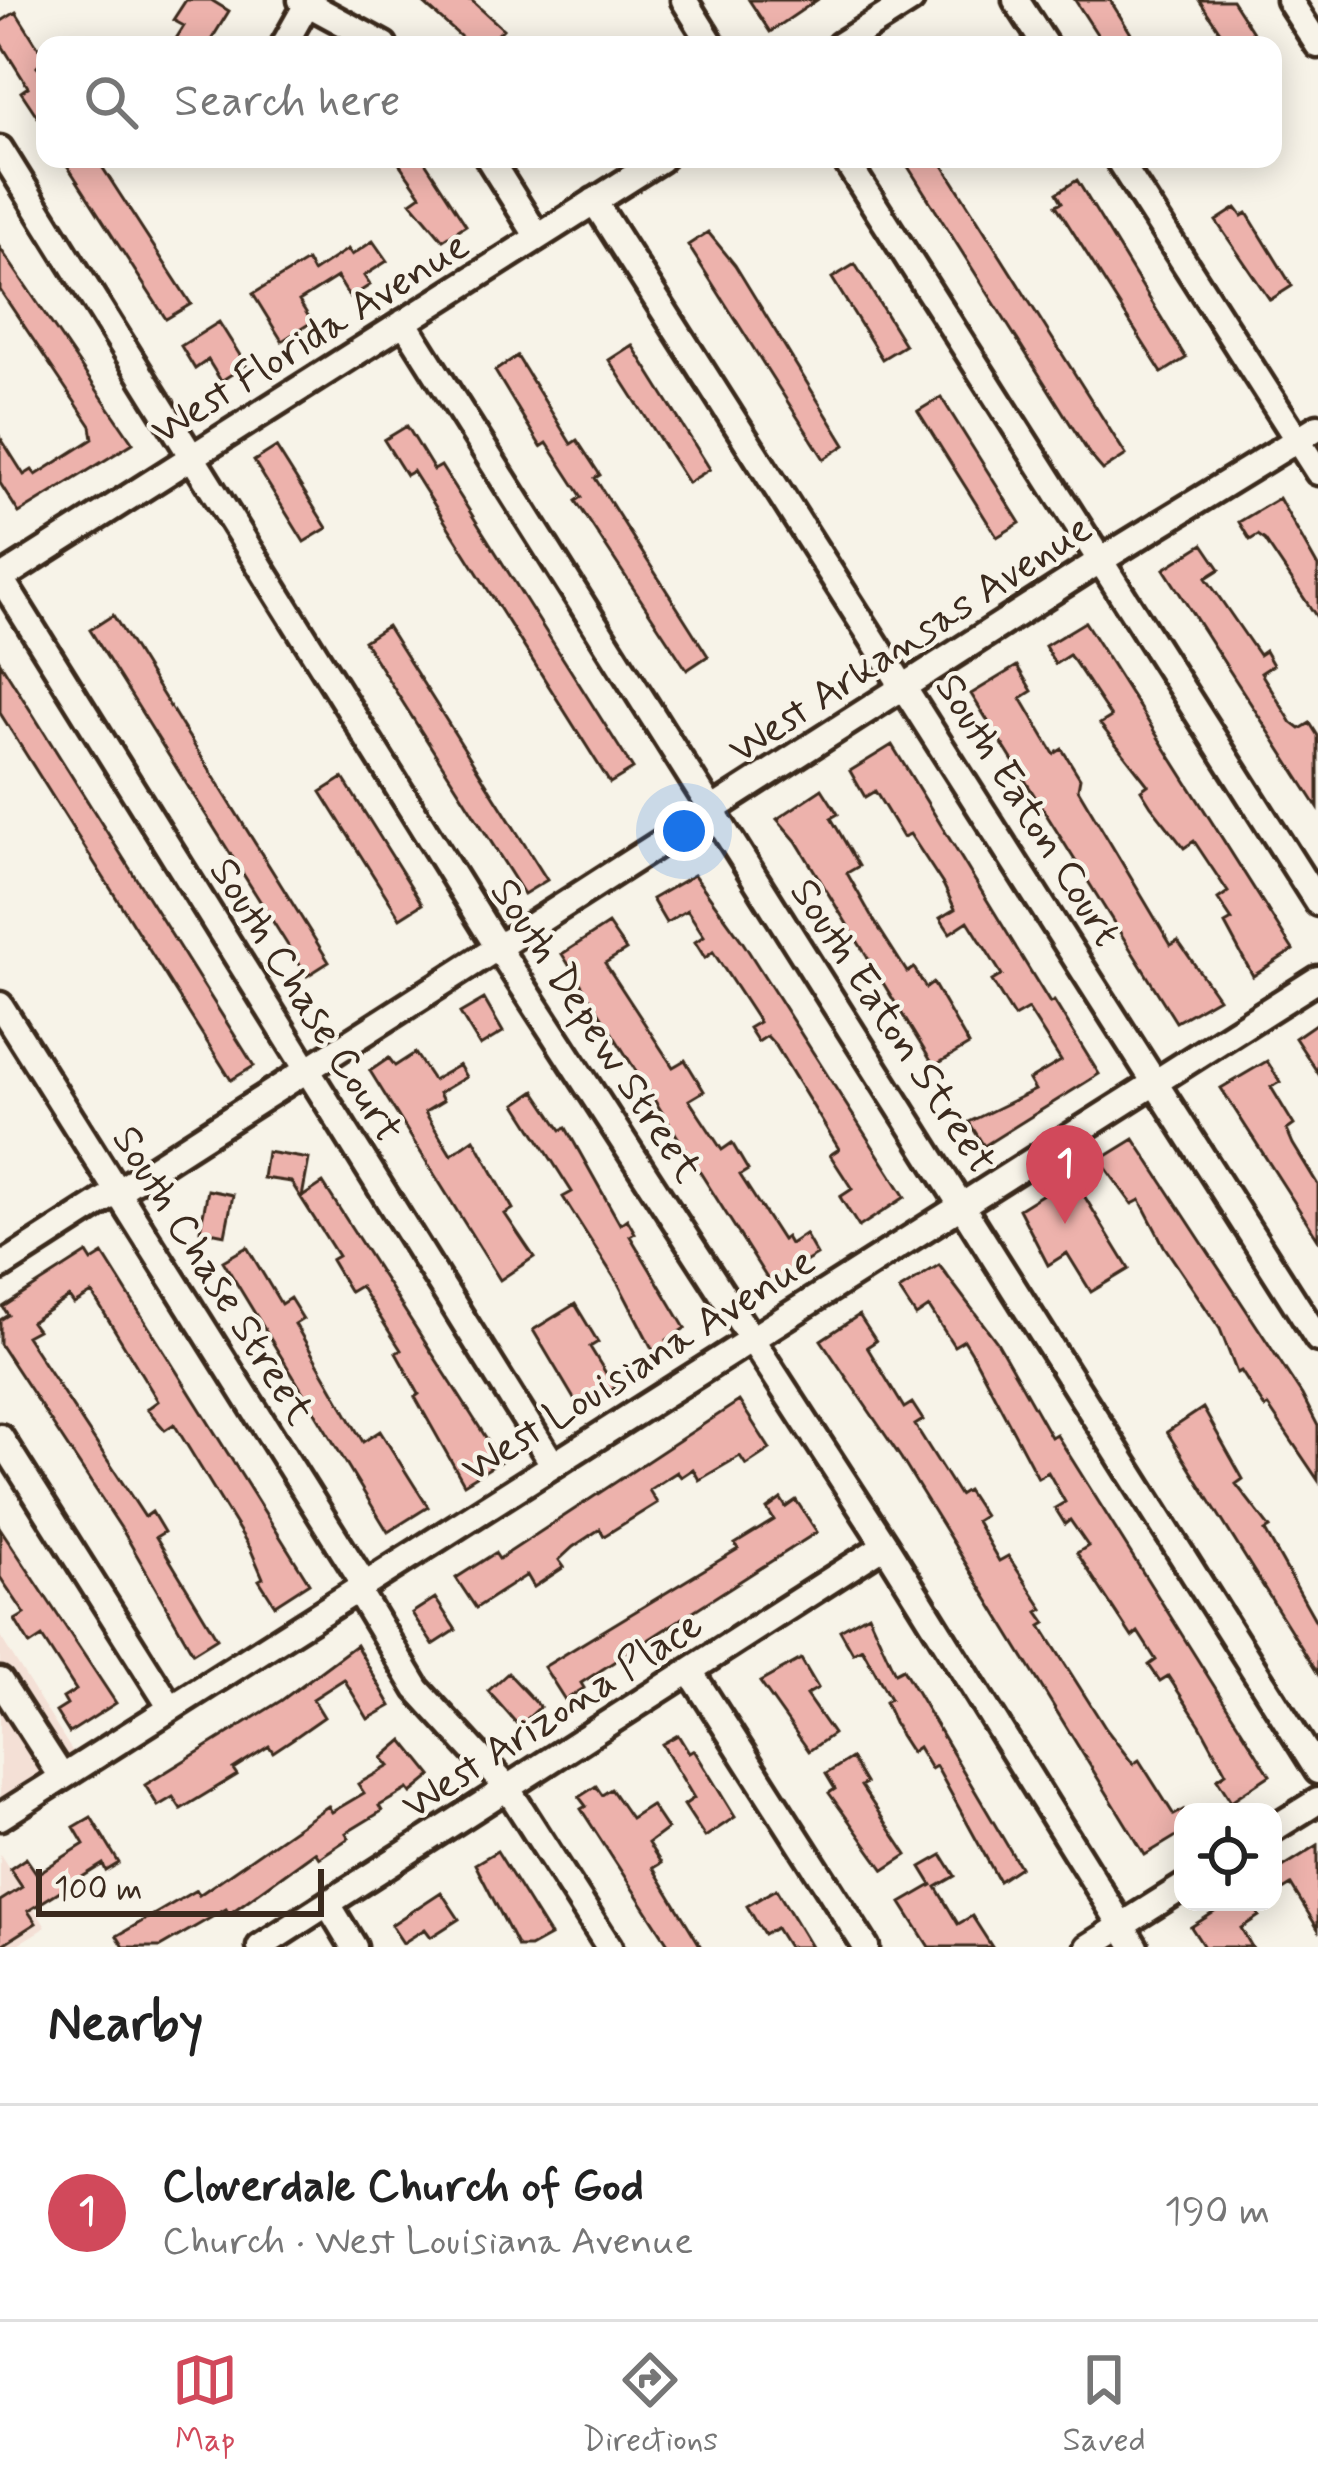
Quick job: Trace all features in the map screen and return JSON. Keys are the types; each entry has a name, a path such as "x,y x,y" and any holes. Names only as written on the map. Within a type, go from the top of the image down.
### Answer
{"street":[{"path":"683,0 706,36"},
{"path":"854,36 911,0"},
{"path":"1016,0 1039,36"},
{"path":"1289,0 1318,45"},
{"path":"288,36 304,2 367,36"},
{"name":"South Depew Street","path":"0,149 500,951 885,1545 1127,1937"},
{"path":"495,168 538,237"},
{"name":"West Florida Avenue","path":"0,578 647,168"},
{"path":"850,168 1318,903"},
{"path":"1124,168 1308,433 1318,472"},
{"name":"South Eaton Court","path":"595,201 1318,1339"},
{"name":"South Eaton Street","path":"404,322 1318,1771"},
{"name":"West Arkansas Avenue","path":"0,1267 500,951 1098,562 1308,433"},
{"name":"South Chase Court","path":"0,578 551,1461"},
{"name":"West Louisiana Avenue","path":"0,1816 1154,1078 1318,979"},
{"name":"South Chase Street","path":"0,1005 360,1587 417,1689 506,1786 609,1947"},
{"path":"0,1437 171,1708"},
{"name":"West Arizona Place","path":"260,1947 885,1545"},
{"path":"690,1671 866,1947"},
{"path":"0,1681 62,1777"},
{"path":"1282,1823 1318,1801"},
{"path":"1088,1947 1127,1937 1174,1895"},
{"path":"328,1904 354,1947"}],"shaded area":[{"path":"0,1636 74,1754 0,1801"},
{"path":"0,1854 46,1927 13,1947 0,1947"}],"building":[{"path":"186,0 211,0 229,11 214,36 178,36 184,26 173,20"},
{"path":"420,0 471,0 503,29 496,36 460,36"},
{"path":"749,0 817,0 770,32"},
{"path":"1075,0 1110,0 1132,36 1098,36"},
{"path":"1199,0 1232,0 1255,36 1223,36"},
{"path":"16,12 36,44 36,114 21,92 28,87 0,42 0,22"},
{"path":"69,168 103,168 191,304 166,319"},
{"path":"402,168 429,168 466,225 443,240 411,202 421,195"},
{"path":"909,168 945,168 1126,455 1103,470"},
{"path":"1077,180 1186,358 1162,373 1056,205 1062,202 1057,193"},
{"path":"1236,208 1242,216 1247,213 1292,286 1270,300 1216,221"},
{"path":"708,232 735,265 845,445 824,459 688,245"},
{"path":"373,241 387,261 364,276 370,285 350,298 337,277 299,301 312,322 282,341 253,294 307,261 313,272 348,249 352,255"},
{"path":"0,248 133,443 19,513 0,483 0,437 24,475 32,470 36,475 93,439 91,426 0,290"},
{"path":"855,264 905,345 882,359 832,278"},
{"path":"219,322 246,365 221,381 208,360 195,369 181,346"},
{"path":"632,345 710,469 688,483 609,360"},
{"path":"517,356 571,444 577,440 600,475 595,478 708,656 687,670 576,501 582,497 547,443 541,447 495,371"},
{"path":"941,397 1020,523 997,537 918,411"},
{"path":"407,426 434,470 441,466 633,769 610,783 413,471 406,475 384,440"},
{"path":"276,447 327,528 304,542 254,461"},
{"path":"1279,498 1318,567 1318,619 1265,540 1258,535 1250,540 1239,522"},
{"path":"1203,544 1220,569 1206,578 1259,655 1265,651 1273,665 1261,673 1292,723 1300,729 1310,723 1318,736 1318,808 1164,569"},
{"path":"113,615 329,962 307,976 90,630"},
{"path":"1085,622 1293,950 1253,976 1225,924 1232,920 1218,899 1228,892 1194,841 1184,848 1151,806 1141,790 1148,785 1100,724 1111,717 1074,661 1069,655 1055,664 1045,646"},
{"path":"387,626 547,880 524,894 364,641"},
{"path":"0,662 254,1066 231,1080 0,713"},
{"path":"1017,666 1032,691 1021,698 1054,754 1062,749 1080,778 1078,789 1171,945 1178,941 1218,998 1176,1022 971,694"},
{"path":"892,745 1050,1003 1054,1001 1099,1074 984,1146 969,1122 1035,1090 1029,1080 1061,1061 1028,1009 1014,1017 992,981 1002,975 968,921 950,933 940,918 955,909 944,886 910,834 903,837 875,791 865,797 850,771"},
{"path":"343,778 422,904 400,918 321,792"},
{"path":"822,789 838,814 831,818 859,866 847,873 873,919 907,972 914,968 926,988 933,983 969,1045 934,1066 796,841 777,819"},
{"path":"694,875 742,941 905,1197 859,1227 840,1197 852,1189 830,1155 839,1149 776,1046 767,1036 758,1042 749,1028 759,1022 713,952 705,958 695,942 704,936 687,910 666,923 652,899"},
{"path":"608,924 626,950 605,963 673,1067 685,1060 704,1091 689,1100 722,1150 732,1143 748,1170 740,1175 782,1240 786,1237 790,1244 805,1234 817,1255 770,1283 562,954"},
{"path":"484,999 503,1032 480,1046 460,1013"},
{"path":"1318,1022 1318,1073 1295,1038"},
{"path":"415,1053 433,1080 459,1065 466,1077 439,1093 443,1101 425,1112 451,1155 474,1139 513,1209 505,1214 534,1257 500,1280 370,1071 389,1058 395,1066"},
{"path":"1267,1061 1280,1082 1271,1087 1294,1125 1287,1130 1318,1185 1318,1239 1221,1088"},
{"path":"535,1091 561,1130 566,1128 620,1224 627,1219 635,1233 630,1236 685,1328 667,1340 672,1348 657,1358 619,1285 563,1197 572,1192 516,1104"},
{"path":"1134,1139 1302,1395 1318,1426 1318,1480 1268,1406 1241,1371 1237,1373 1220,1329 1164,1246 1140,1200 1132,1204 1100,1160"},
{"path":"267,1152 309,1159 302,1197 323,1183 501,1461 464,1484 415,1397 419,1394 396,1353 401,1350 360,1286 350,1292 331,1260 338,1256 291,1182 263,1178"},
{"path":"1072,1176 1129,1269 1091,1292 1067,1253 1048,1265 1019,1209"},
{"path":"208,1190 233,1195 225,1235 200,1230"},
{"path":"247,1247 281,1304 290,1298 303,1319 295,1324 363,1442 380,1431 428,1507 388,1532 223,1261"},
{"path":"87,1253 92,1261 103,1254 309,1583 275,1605 259,1580 263,1578 250,1548 174,1424 165,1430 147,1409 158,1401 92,1293 74,1304 69,1297 31,1322 37,1330 26,1336 145,1517 152,1512 164,1532 156,1537 217,1638 193,1653 123,1531 0,1344 0,1320 8,1315 3,1307"},
{"path":"939,1265 997,1342 1051,1437 1056,1434 1270,1775 1231,1801 1217,1779 1226,1773 1200,1725 1168,1676 1160,1681 1149,1665 1156,1660 1138,1632 1132,1637 1077,1553 1088,1546 1055,1508 1065,1502 1048,1472 1038,1478 964,1340 954,1346 929,1307 916,1316 899,1290"},
{"path":"575,1304 598,1342 590,1347 615,1388 580,1409 533,1330"},
{"path":"859,1315 876,1341 867,1347 904,1408 912,1403 923,1420 915,1425 959,1495 967,1490 984,1516 976,1521 999,1561 1008,1556 1043,1609 1038,1612 1046,1623 1041,1626 1106,1729 1133,1764 1139,1760 1174,1815 1174,1837 1145,1855 901,1458 821,1340"},
{"path":"739,1401 770,1449 746,1465 740,1456 699,1480 693,1469 681,1477 677,1472 649,1490 657,1503 604,1536 600,1529 573,1547 559,1560 564,1567 534,1587 527,1575 476,1608 456,1578 495,1553 499,1559"},
{"path":"1203,1408 1243,1479 1236,1484 1270,1528 1265,1531 1318,1625 1318,1674 1167,1432"},
{"path":"781,1499 786,1507 796,1500 817,1532 581,1683 584,1688 565,1700 544,1667 738,1549 735,1544 774,1520 767,1509"},
{"path":"0,1528 116,1703 69,1733 56,1712 67,1705 63,1698 76,1690 42,1637 30,1645 15,1620 25,1614 0,1577"},
{"path":"435,1598 456,1630 433,1645 412,1613"},
{"path":"868,1614 895,1673 903,1669 1020,1867 999,1881 936,1766 931,1769 918,1747 911,1752 900,1735 885,1702 890,1699 862,1648 853,1653 840,1630"},
{"path":"356,1645 391,1706 368,1719 344,1679 313,1699 324,1717 294,1738 273,1752 269,1746 233,1769 237,1775 181,1809 173,1797 158,1806 145,1785 282,1700"},
{"path":"801,1659 818,1688 806,1695 833,1734 809,1751 760,1682"},
{"path":"508,1673 540,1707 519,1726 488,1691"},
{"path":"678,1735 689,1753 694,1750 735,1817 705,1837 684,1805 694,1798 662,1744"},
{"path":"403,1740 432,1776 411,1793 408,1789 379,1806 382,1811 346,1833 349,1838 319,1858 315,1852 229,1914 226,1909 160,1947 124,1947 117,1936 196,1890 199,1895 328,1806 332,1812 364,1793 358,1784 389,1766 382,1758"},
{"path":"851,1758 866,1783 861,1786 907,1855 884,1870 829,1793 835,1789 826,1774"},
{"path":"596,1786 602,1795 611,1789 631,1818 651,1805 667,1829 648,1843 661,1863 653,1868 701,1947 670,1947 581,1809 586,1806 579,1797"},
{"path":"91,1817 119,1863 106,1871 103,1864 28,1911 36,1923 0,1946 0,1901 22,1887 10,1869 26,1858 37,1874 84,1844 74,1827"},
{"path":"1318,1845 1318,1929 1291,1885 1282,1888 1282,1867"},
{"path":"497,1851 550,1936 530,1947 518,1947 475,1864"},
{"path":"942,1855 955,1876 936,1887 958,1924 972,1916 992,1947 929,1947 901,1903 932,1885 921,1867"},
{"path":"776,1889 811,1947 788,1947 776,1928 764,1935 747,1906"},
{"path":"441,1892 459,1919 431,1937 425,1929 403,1943 391,1925"},
{"path":"1216,1911 1256,1911 1259,1916 1241,1928 1252,1947 1204,1947 1191,1927"}],"place":[{"name":"Cloverdale Church of God","path":"1065,1224"}]}
